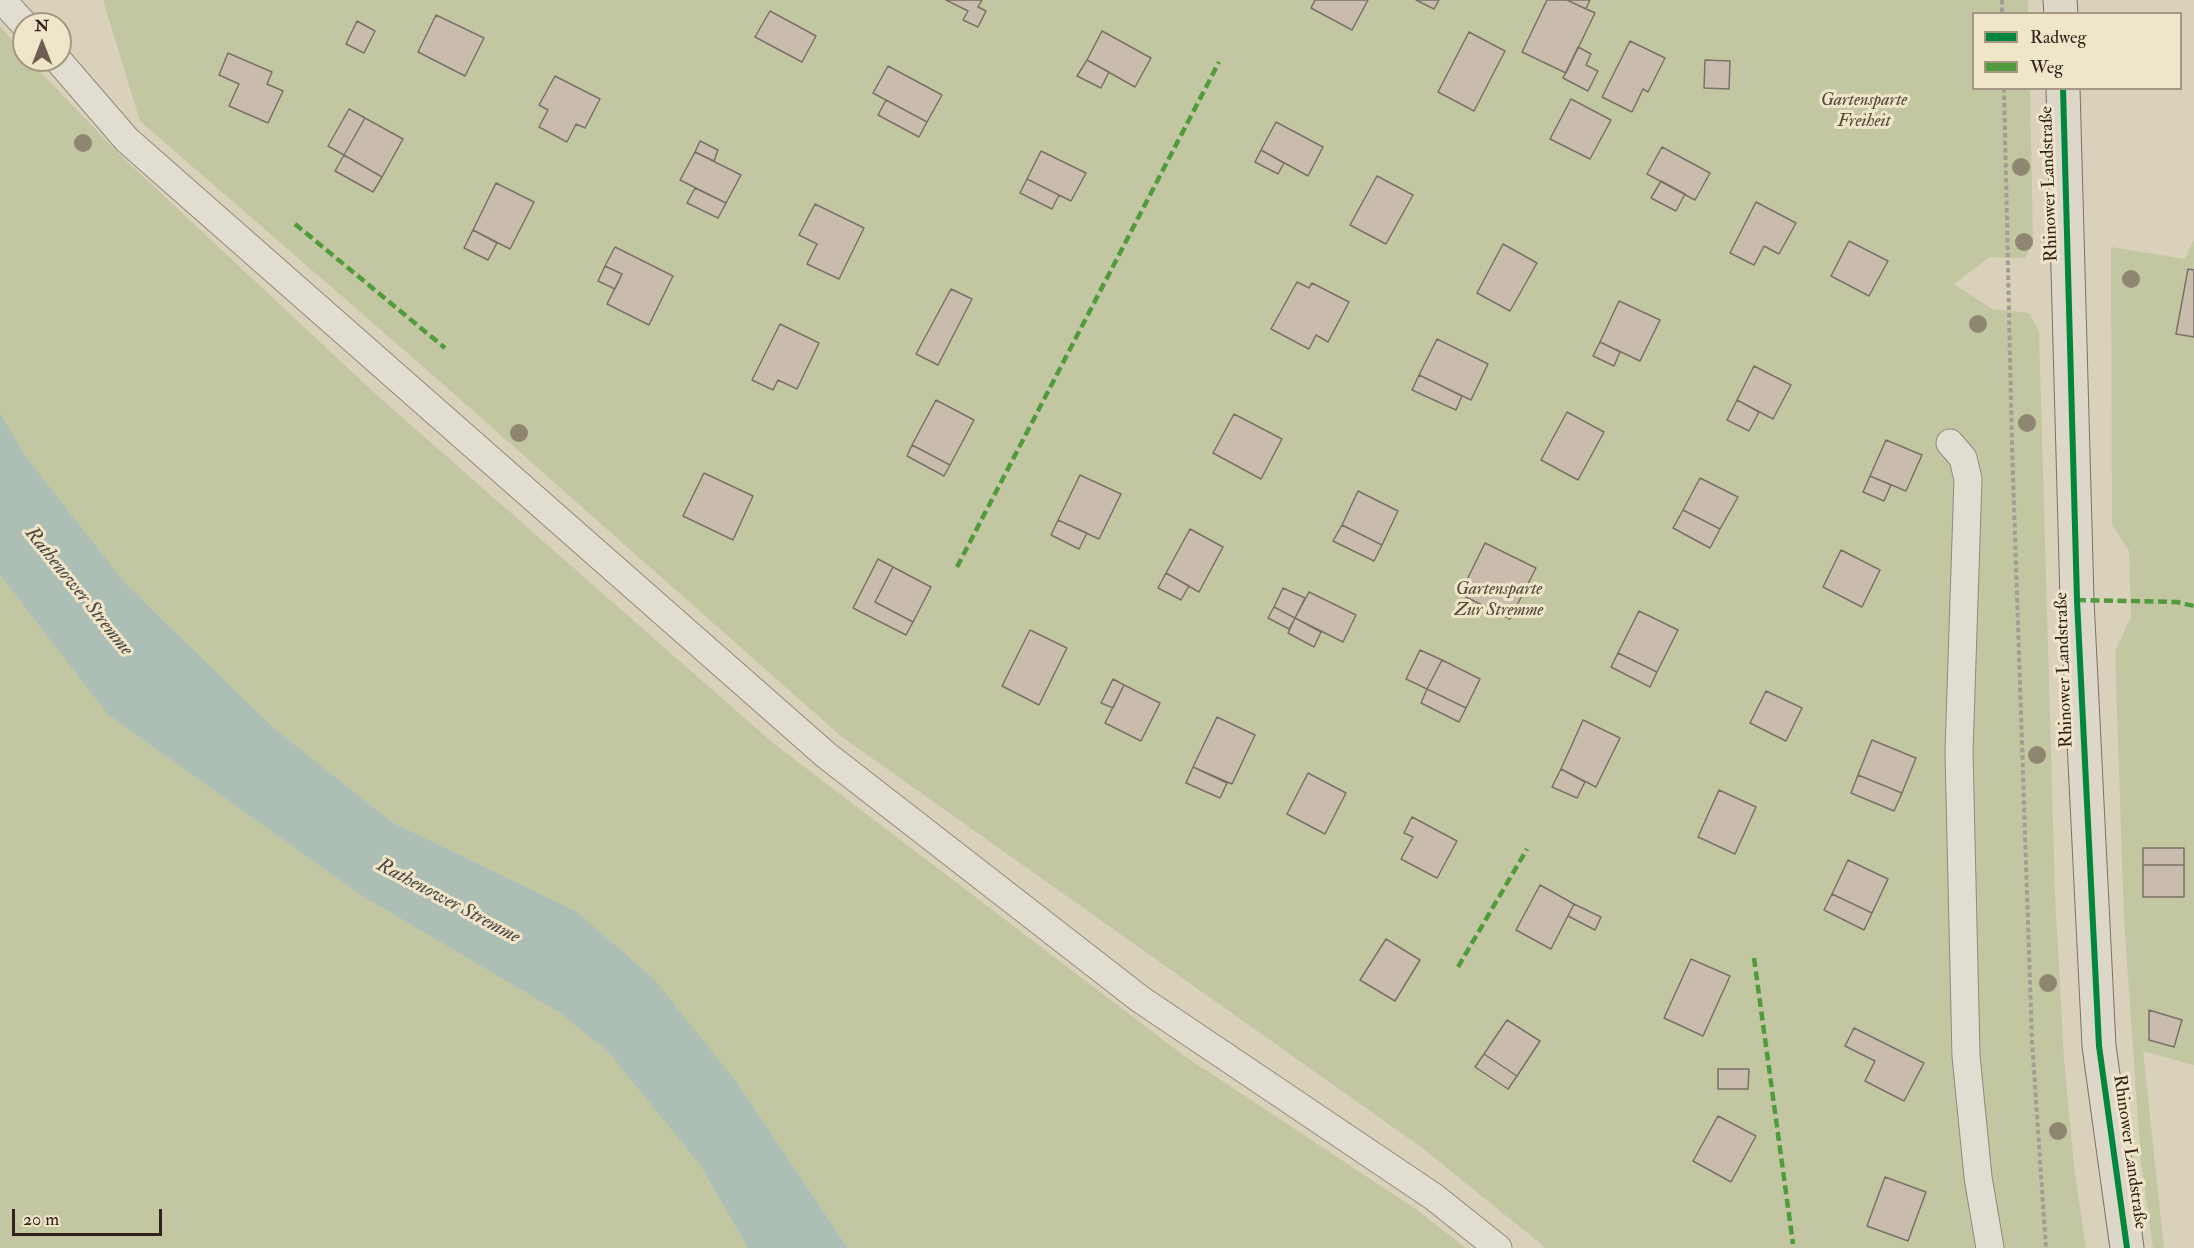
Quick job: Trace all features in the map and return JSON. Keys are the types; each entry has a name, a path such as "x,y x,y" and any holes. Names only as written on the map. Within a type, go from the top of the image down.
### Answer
{"main road":[{"name":"Rhinower Landstraße","path":"2063,90 2077,600 2098,1035 2127,1248"}],"lane":[{"path":"2,0 13,12"},
{"path":"68,72 127,140 825,755 1140,999 1434,1197 1498,1248"},
{"path":"1950,443 1963,458 1968,479 1959,751 1966,1056 1978,1177 1990,1248"}],"path":[{"path":"2004,90 2012,458 2031,1018 2046,1248"}],"green space":[{"name":"Gartensparte Zur Stremme","path":"103,0 2028,0 2028,12 1972,12 1972,90 2030,90 2033,243 2025,258 1990,257 1954,284 1992,309 2029,313 2039,331 2055,895 2064,1059 2074,1167 2086,1248 1546,1248 1421,1147 842,737 427,370 140,121"},
{"path":"0,26 12,40 12,72 40,72 120,155 380,398 773,743 1183,1055 1417,1210 1466,1248 848,1248 739,1085 576,911 392,822 274,728 126,584 25,455 0,413"},
{"path":"2194,240 2194,1065 2143,1051 2164,1248 2153,1248 2141,1162 2124,919 2115,651 2131,617 2129,551 2112,525 2111,247 2185,259"},
{"path":"0,575 108,715 359,894 560,1013 608,1052 700,1165 748,1248 0,1248"}],"water":[{"name":"Rathenower Stremme","path":"0,413 25,455 126,584 274,728 392,822 576,911 654,979 739,1085 848,1248 748,1248 700,1165 608,1052 560,1013 359,894 108,715 0,575"}],"building":[{"path":"946,0 982,0 978,7 986,11 978,27 963,20 968,11"},
{"path":"1315,0 1368,0 1352,30 1311,8"},
{"path":"1416,0 1439,0 1434,9"},
{"path":"1547,0 1567,0 1595,13 1566,73 1522,52"},
{"path":"1567,0 1590,0 1586,9"},
{"path":"770,11 816,36 802,62 755,37"},
{"path":"436,15 484,38 465,76 418,52"},
{"path":"357,21 375,31 364,53 346,44"},
{"path":"1102,31 1151,58 1135,87 1087,60"},
{"path":"1469,32 1505,51 1474,111 1438,92"},
{"path":"1630,41 1665,58 1648,92 1643,89 1632,112 1602,97"},
{"path":"1578,47 1591,54 1586,65 1598,71 1588,91 1563,78"},
{"path":"228,53 272,72 267,84 283,91 268,123 229,106 239,84 219,75"},
{"path":"1087,60 1109,72 1101,88 1077,76"},
{"path":"1705,60 1730,61 1729,89 1704,88"},
{"path":"888,66 942,95 927,122 873,93"},
{"path":"555,76 600,99 585,128 576,124 567,142 539,127 548,110 539,105"},
{"path":"1571,99 1611,120 1590,159 1550,139"},
{"path":"886,100 927,122 919,137 878,115"},
{"path":"349,109 365,118 344,155 328,146"},
{"path":"365,118 403,139 382,177 344,155"},
{"path":"1276,122 1323,147 1308,176 1261,150"},
{"path":"700,141 718,150 714,161 695,152"},
{"path":"1662,147 1710,173 1695,200 1647,174"},
{"path":"1261,150 1284,163 1278,174 1255,162"},
{"path":"1041,151 1086,173 1071,201 1027,179"},
{"path":"695,152 741,175 726,203 680,180"},
{"path":"344,155 382,177 373,192 335,171"},
{"path":"1377,176 1413,195 1386,244 1350,225"},
{"path":"1027,179 1059,195 1052,209 1020,193"},
{"path":"1661,181 1685,194 1676,211 1651,198"},
{"path":"496,183 534,202 510,249 473,230"},
{"path":"695,188 726,203 718,218 687,203"},
{"path":"1756,202 1796,223 1779,254 1764,246 1754,265 1730,253"},
{"path":"815,204 864,228 839,279 807,264 817,244 799,235"},
{"path":"473,230 497,243 488,260 464,248"},
{"path":"1849,241 1888,261 1869,296 1831,276"},
{"path":"1503,244 1537,263 1510,311 1477,293"},
{"path":"615,247 673,276 649,325 607,304 622,274 605,266"},
{"path":"605,266 622,274 615,289 598,281"},
{"path":"2188,269 2194,270 2194,337 2176,334"},
{"path":"1297,282 1309,288 1312,283 1349,302 1328,342 1316,335 1309,349 1271,329"},
{"path":"951,289 972,299 938,365 916,354"},
{"path":"1619,301 1660,320 1640,361 1600,342"},
{"path":"780,324 819,343 797,389 778,380 773,390 752,380"},
{"path":"1437,339 1488,364 1471,400 1419,375"},
{"path":"1600,342 1620,352 1614,366 1593,356"},
{"path":"1754,366 1791,385 1773,419 1737,400"},
{"path":"1419,375 1462,396 1456,410 1412,390"},
{"path":"936,400 974,420 950,465 912,445"},
{"path":"1737,400 1759,412 1749,431 1727,420"},
{"path":"1567,412 1604,432 1578,480 1541,460"},
{"path":"1234,414 1282,439 1261,479 1213,453"},
{"path":"1886,440 1922,455 1906,491 1870,476"},
{"path":"912,445 950,465 944,476 907,456"},
{"path":"704,473 753,496 733,540 683,516"},
{"path":"1080,475 1121,494 1099,539 1058,520"},
{"path":"1870,476 1891,485 1884,501 1863,492"},
{"path":"1700,478 1738,497 1720,529 1683,510"},
{"path":"1358,491 1398,511 1382,545 1342,525"},
{"path":"1683,510 1720,529 1710,548 1673,528"},
{"path":"1058,520 1087,533 1079,549 1051,535"},
{"path":"1342,525 1382,545 1374,561 1333,541"},
{"path":"1190,529 1223,547 1199,592 1166,573"},
{"path":"1485,543 1536,568 1510,619 1460,594"},
{"path":"1841,550 1880,570 1862,607 1823,587"},
{"path":"878,559 893,567 875,602 913,622 906,635 853,608"},
{"path":"893,567 931,587 913,622 875,602"},
{"path":"1166,573 1189,586 1181,600 1158,588"},
{"path":"1283,588 1305,598 1295,618 1274,607"},
{"path":"1309,592 1356,615 1343,642 1295,618"},
{"path":"1274,607 1295,618 1289,629 1268,618"},
{"path":"1639,611 1678,630 1657,672 1618,653"},
{"path":"1295,618 1321,632 1314,647 1288,633"},
{"path":"1030,630 1067,648 1039,705 1002,686"},
{"path":"1420,650 1442,660 1427,689 1406,679"},
{"path":"1618,653 1657,672 1650,687 1611,667"},
{"path":"1442,660 1480,679 1466,708 1427,689"},
{"path":"1113,679 1124,685 1113,708 1101,703"},
{"path":"1124,685 1160,703 1141,741 1105,723"},
{"path":"1427,689 1466,708 1459,722 1421,703"},
{"path":"1766,691 1802,708 1786,741 1750,723"},
{"path":"1217,717 1255,735 1232,784 1193,767"},
{"path":"1583,720 1620,738 1596,787 1561,769"},
{"path":"1872,740 1916,758 1902,793 1858,775"},
{"path":"1193,767 1227,783 1220,798 1186,783"},
{"path":"1561,769 1585,782 1577,798 1552,787"},
{"path":"1308,773 1346,793 1325,834 1287,814"},
{"path":"1858,775 1902,793 1894,811 1851,793"},
{"path":"1719,790 1756,807 1735,854 1698,837"},
{"path":"1412,817 1457,841 1437,878 1401,859 1413,837 1404,833"},
{"path":"2143,848 2184,848 2184,865 2143,865"},
{"path":"1848,860 1888,879 1872,913 1832,894"},
{"path":"2143,865 2184,865 2184,897 2143,897"},
{"path":"1540,885 1574,904 1551,949 1516,930"},
{"path":"1832,894 1872,913 1864,930 1824,910"},
{"path":"1574,904 1601,917 1595,930 1568,916"},
{"path":"1386,939 1420,960 1395,1001 1360,980"},
{"path":"1691,959 1730,976 1703,1036 1664,1018"},
{"path":"2149,1010 2182,1020 2174,1047 2149,1040"},
{"path":"1507,1020 1540,1041 1517,1076 1484,1054"},
{"path":"1854,1028 1924,1063 1904,1101 1865,1081 1875,1061 1845,1046"},
{"path":"1484,1054 1517,1076 1508,1089 1475,1067"},
{"path":"1718,1069 1749,1069 1748,1089 1718,1089"},
{"path":"1718,1116 1756,1136 1731,1182 1693,1161"},
{"path":"1885,1177 1926,1192 1908,1241 1867,1226"}],"marked path":[{"path":"957,567 1219,62"},
{"path":"295,224 445,348"},
{"path":"2077,600 2177,602 2194,606"},
{"path":"1458,967 1527,849"},
{"path":"1754,958 1793,1244"}],"cycle path":[{"path":"2063,90 2077,600 2099,1046 2127,1248"}],"park label":[{"name":"Gartensparte Freiheit","path":"1864,111"}]}
